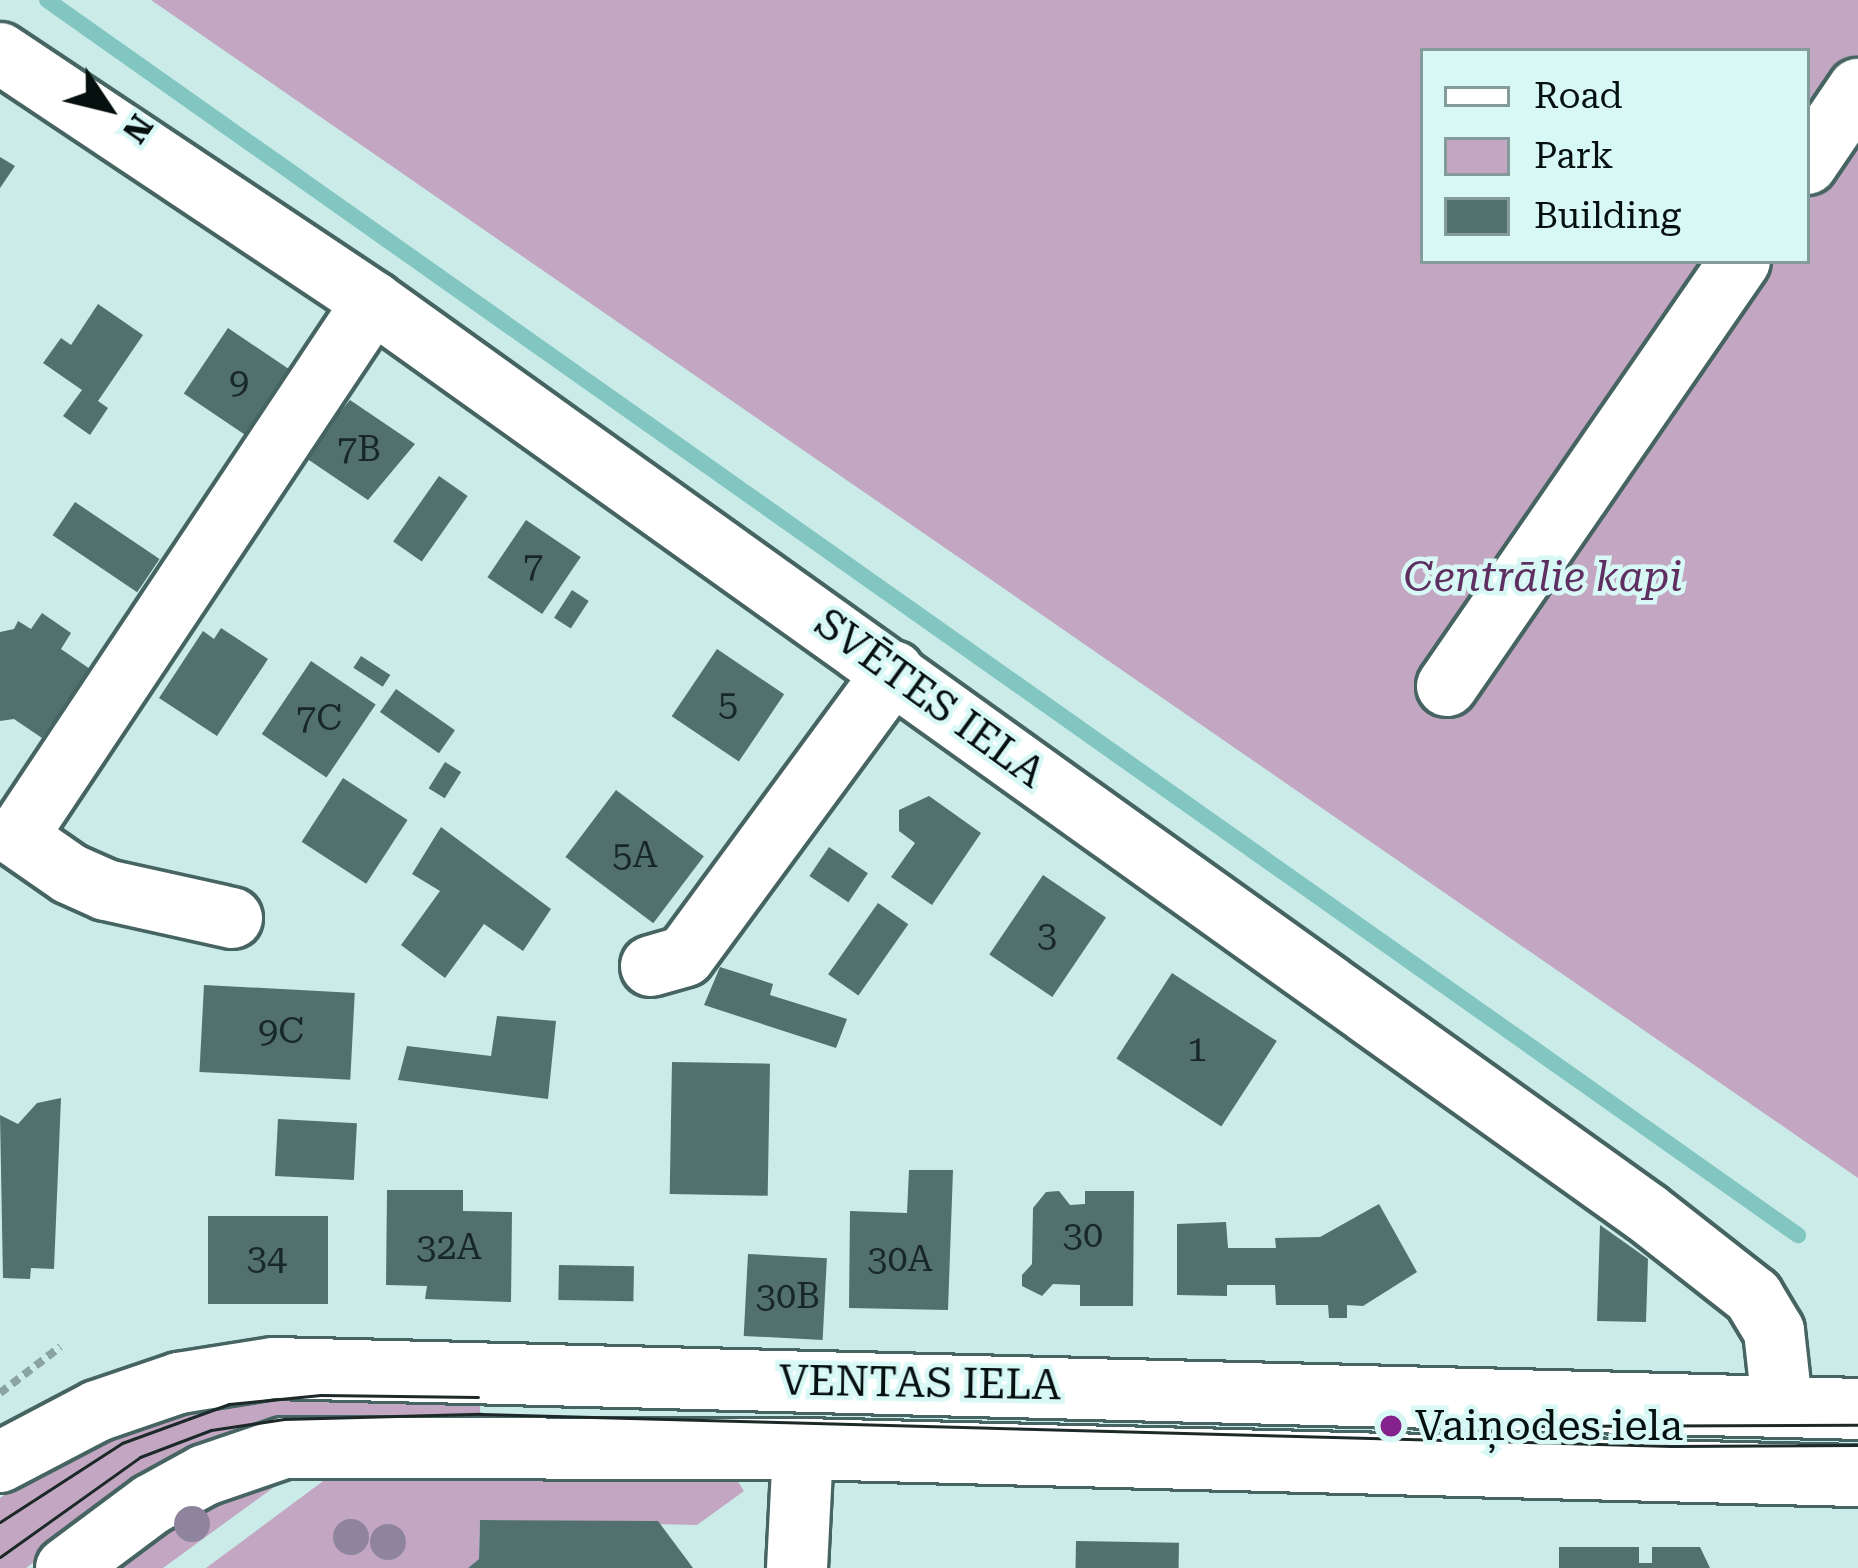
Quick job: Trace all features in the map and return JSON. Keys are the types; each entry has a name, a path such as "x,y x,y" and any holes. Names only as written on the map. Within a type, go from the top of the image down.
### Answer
{"street":[{"name":"SVĒTES IELA","path":"0,52 373,302 1647,1213 1753,1296 1774,1331 1782,1404"},
{"path":"1810,160 1858,89"},
{"path":"1448,686 1738,264"},
{"path":"232,918 106,890 70,874 17,837 373,302"},
{"path":"651,966 685,956 894,671"},
{"name":"VENTAS IELA","path":"0,1462 97,1411 179,1383 274,1368 1858,1409"},
{"name":"VENTAS IELA","path":"66,1568 187,1484 284,1448 803,1450 1858,1476"},
{"path":"797,1568 803,1450"}],"path":[{"path":"0,1393 61,1347"}],"green space":[{"name":"Centrālie kapi","path":"151,0 1858,0 1858,1178"},
{"path":"480,1388 480,1424 116,1501 26,1568 0,1568 0,1498 32,1474 195,1398"},
{"path":"310,1461 163,1568 101,1568 167,1521"},
{"path":"330,1476 737,1480 744,1491 697,1525 480,1520 479,1559 468,1568 206,1568"}],"building":[{"path":"0,157 15,166 0,188"},
{"path":"98,304 143,335 98,401 108,408 90,435 63,416 82,390 43,363 61,338 71,345"},
{"path":"228,328 294,373 250,438 184,393"},
{"path":"350,400 415,444 368,500 303,456"},
{"path":"439,476 468,496 422,562 393,542"},
{"path":"75,502 160,559 137,592 53,535"},
{"path":"526,520 581,557 542,614 487,577"},
{"path":"572,590 589,601 571,629 554,618"},
{"path":"42,613 71,633 61,649 90,669 42,738 14,719 0,721 0,632 14,629 18,621 31,629"},
{"path":"221,628 268,659 217,736 159,698 203,631 214,639"},
{"path":"717,649 784,694 739,761 672,716"},
{"path":"361,656 390,675 383,687 353,668"},
{"path":"311,661 376,705 326,778 262,734"},
{"path":"396,689 455,730 439,753 380,712"},
{"path":"445,762 461,772 445,798 429,788"},
{"path":"343,778 408,820 366,884 302,842"},
{"path":"616,790 704,856 653,923 565,857"},
{"path":"929,796 981,833 932,905 891,877 915,843 899,831 899,810"},
{"path":"441,827 551,909 523,951 484,924 445,978 401,945 440,891 412,874"},
{"path":"829,847 868,873 848,902 809,876"},
{"path":"1043,875 1106,917 1052,997 989,955"},
{"path":"878,903 908,924 858,995 828,974"},
{"path":"720,967 773,984 770,995 847,1019 836,1048 704,1005"},
{"path":"1172,973 1277,1041 1221,1127 1116,1059"},
{"path":"204,985 355,993 350,1080 199,1072"},
{"path":"497,1016 556,1021 548,1099 398,1080 407,1046 491,1056"},
{"path":"672,1062 770,1064 768,1196 670,1194"},
{"path":"61,1098 54,1269 31,1268 30,1279 3,1278 0,1115 18,1124 37,1103"},
{"path":"278,1119 357,1123 354,1180 275,1176"},
{"path":"909,1170 953,1170 948,1310 849,1308 850,1211 907,1213"},
{"path":"387,1190 463,1190 463,1211 512,1212 511,1302 425,1299 427,1286 386,1285"},
{"path":"1059,1191 1070,1205 1085,1204 1085,1191 1134,1191 1133,1306 1080,1306 1080,1285 1053,1284 1042,1296 1022,1286 1022,1275 1032,1264 1033,1208 1046,1192"},
{"path":"1379,1204 1417,1272 1363,1306 1347,1305 1347,1318 1329,1318 1328,1305 1276,1305 1275,1285 1227,1285 1227,1296 1177,1295 1177,1224 1226,1222 1228,1248 1276,1248 1275,1238 1320,1237"},
{"path":"208,1216 328,1216 328,1304 208,1304"},
{"path":"1600,1225 1648,1259 1646,1322 1597,1321"},
{"path":"748,1254 827,1258 823,1340 744,1336"},
{"path":"559,1265 634,1266 633,1301 558,1300"},
{"path":"480,1520 658,1521 693,1568 468,1568 479,1559"},
{"path":"1076,1541 1179,1543 1179,1568 1076,1568"},
{"path":"1559,1547 1639,1547 1639,1563 1652,1563 1652,1547 1700,1547 1710,1568 1559,1568"}],"waterway":[{"path":"47,0 1798,1235"}],"tram line":[{"path":"0,1522 122,1443 229,1404 321,1395 478,1397"},
{"path":"0,1557 140,1457 211,1430 284,1419 481,1414 1672,1446 1858,1445"},
{"path":"1534,1426 1858,1425"}],"place":[{"name":"Vaiņodes iela","path":"1391,1426"}]}
